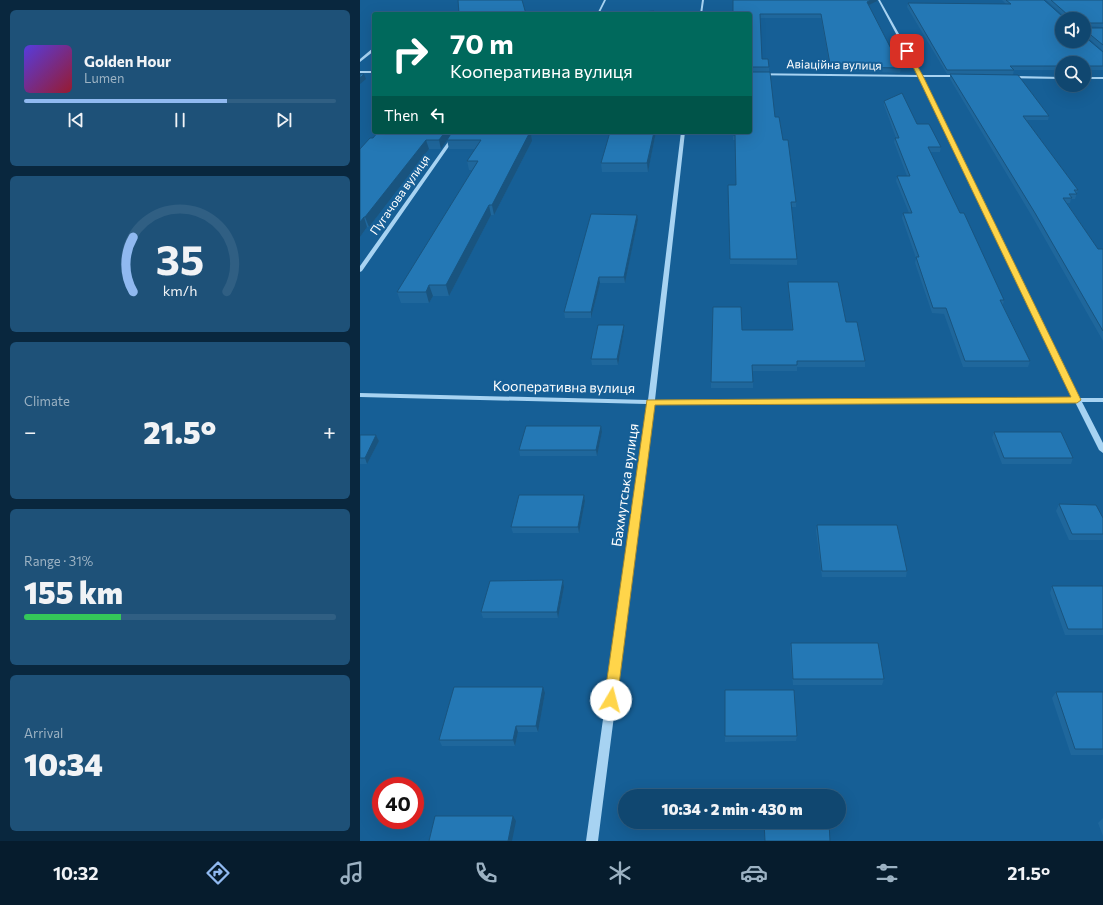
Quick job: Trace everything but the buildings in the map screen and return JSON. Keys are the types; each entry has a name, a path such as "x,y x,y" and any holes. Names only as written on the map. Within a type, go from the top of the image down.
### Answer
{"street":[{"path":"599,12 605,0"},
{"path":"701,12 703,0"},
{"path":"878,0 921,76 1077,400 1103,450"},
{"path":"360,61 372,51"},
{"path":"360,72 372,72"},
{"name":"Авіаційна вулиця","path":"752,74 968,76"},
{"path":"1007,77 1055,78"},
{"path":"1091,78 1103,78"},
{"name":"Пугачова вулиця","path":"360,270 456,134"},
{"name":"Бахмутська вулиця","path":"592,841 650,402 683,134"},
{"name":"Кооперативна вулиця","path":"360,395 650,402 1103,400"}],"route":[{"path":"611,700 650,402 1077,400 921,76 907,51"}]}
